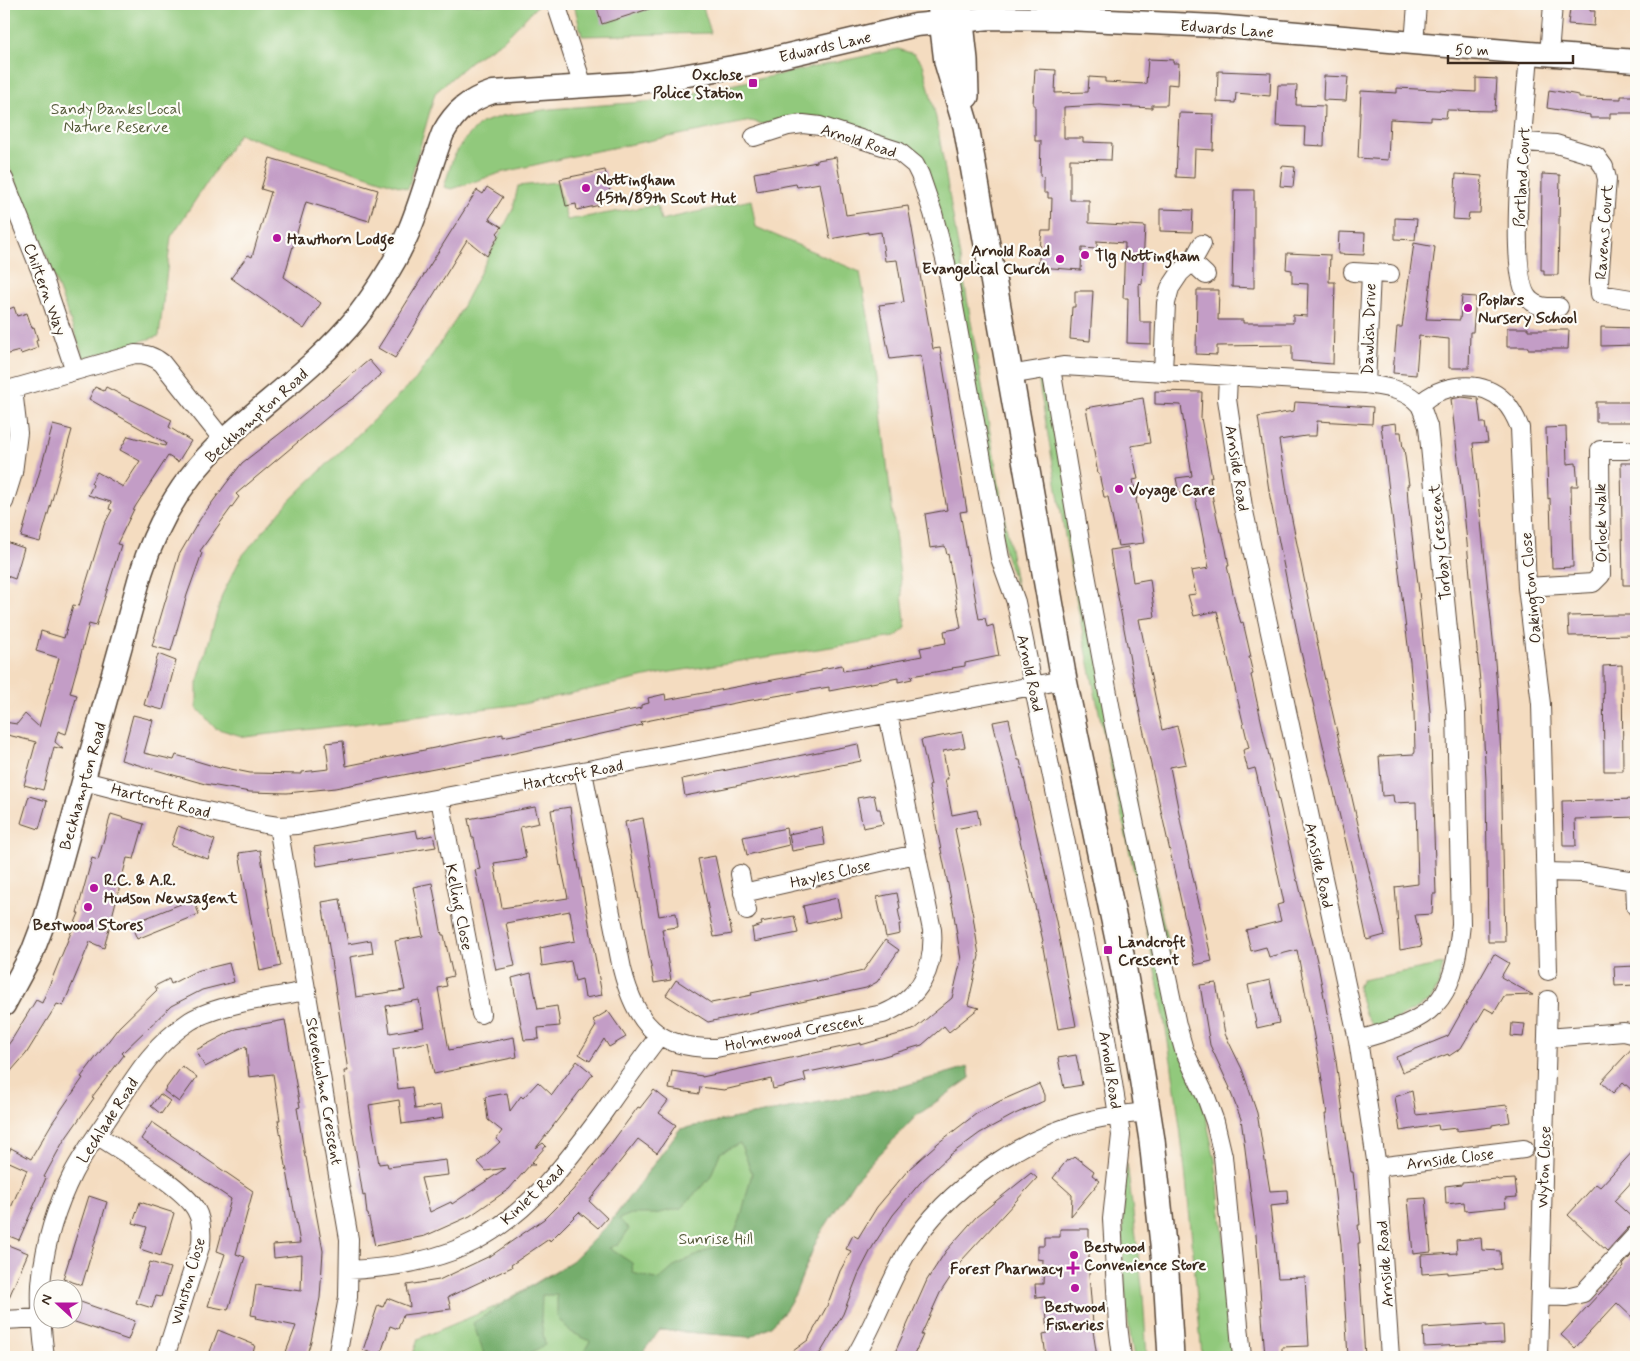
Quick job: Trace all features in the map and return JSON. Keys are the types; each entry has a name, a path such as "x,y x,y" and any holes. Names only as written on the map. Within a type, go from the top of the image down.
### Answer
{"main road":[{"name":"Arnold Road","path":"951,13 965,60 966,126 1064,680 1120,949 1152,1140 1166,1273 1172,1357"}],"street":[{"path":"556,4 583,86"},
{"path":"1414,44 1417,4"},
{"name":"Portland Court","path":"1553,4 1539,54 1523,142 1517,222 1523,305 1559,307"},
{"name":"Edwards Lane","path":"583,86 644,81 750,64 916,25 951,13 991,18 1216,26 1636,61"},
{"name":"Beckhampton Road","path":"4,1005 32,953 45,919 141,573 152,541 170,507 200,465 223,440 301,375 358,316 393,263 408,234 443,133 450,120 458,111 466,103 493,92 583,86"},
{"name":"Arnold Road","path":"754,137 788,126 803,124 820,126 898,151 915,165 934,213 958,321 990,511 1000,558 1016,602 1105,1032 1121,1134 1112,1219 1118,1325 1122,1357"},
{"name":"Ravens Court","path":"1523,142 1556,144 1596,156 1604,167 1607,179 1599,281 1600,294 1631,299"},
{"name":"Chiltern Way","path":"4,179 45,282 75,371"},
{"path":"1163,372 1166,304 1170,288 1180,273 1192,262 1202,244"},
{"path":"1192,262 1206,275"},
{"name":"Dawlish Drive","path":"1366,384 1362,273 1390,274"},
{"path":"4,502 13,473 18,433 8,390 135,354 146,354 155,357 162,363 223,440"},
{"path":"1010,375 1063,366 1366,384 1391,388 1407,395 1420,404"},
{"path":"1051,368 1111,711 1177,1025 1184,1050 1206,1097 1215,1122 1223,1156 1242,1357"},
{"name":"Arnside Road","path":"1228,376 1227,399 1243,507 1358,1040 1377,1167 1390,1357"},
{"name":"Oakington Close","path":"1420,404 1436,392 1452,386 1474,387 1491,392 1503,400 1513,412 1520,428 1527,586 1541,704 1548,971"},
{"name":"Torbay Crescent","path":"1358,1040 1394,1030 1423,1016 1440,1000 1451,980 1458,953 1460,934 1456,711 1428,426 1420,404"},
{"name":"Orlock Walk","path":"1527,586 1593,583 1601,575 1600,450 1627,450"},
{"name":"Hartcroft Road","path":"84,781 170,803 278,826 315,823 1064,680"},
{"name":"Holmewood Crescent","path":"583,772 628,991 634,1005 645,1022 659,1036 677,1044 696,1048 716,1048 883,1014 906,1002 925,976 932,959 932,930 888,714"},
{"name":"Kelling Close","path":"440,799 481,1014"},
{"name":"Stevenholme Crescent","path":"278,826 350,1239 348,1297 345,1322 337,1357"},
{"name":"Hayles Close","path":"743,893 916,854"},
{"path":"1546,872 1584,873 1635,881 1636,907"},
{"path":"740,874 747,911"},
{"name":"Lechlade Road","path":"43,1278 47,1249 57,1212 73,1172 145,1062 165,1040 192,1020 226,1007 307,990"},
{"name":"Wyton Close","path":"1538,1357 1548,1000"},
{"path":"1547,1038 1624,1032 1636,1035"},
{"name":"Kinlet Road","path":"349,1270 390,1268 448,1252 474,1241 500,1225 546,1185 568,1161 659,1036"},
{"path":"855,1357 868,1335 891,1280 910,1247 932,1217 986,1168 1032,1142 1063,1128 1092,1120 1147,1112"},
{"name":"Whiston Close","path":"97,1135 175,1187 188,1198 197,1210 202,1226 201,1244 165,1357"},
{"name":"Arnside Close","path":"1377,1167 1524,1150"},
{"path":"1540,1296 1566,1297 1583,1293 1636,1236"},
{"path":"4,1320 32,1319"},
{"name":"Lechlade Road","path":"43,1328 45,1357"}],"green space":[{"name":"Sandy Banks Local Nature Reserve","path":"4,4 211,4 215,7 217,4 539,4 504,40 471,61 435,93 408,189 239,134 171,237 159,336 84,358 37,230 4,155"},
{"path":"574,4 702,4 711,33 582,36"},
{"path":"898,49 914,54 923,64 936,118 1017,589 1005,553 950,252 927,167 918,155 903,145 821,117 796,115 763,124 751,121 586,153 500,173 452,189 444,187 453,158 464,140 481,123 502,116 550,109 656,101"},
{"path":"557,182 567,220 657,205 661,220 751,200 756,227 860,272 873,343 906,628 895,637 664,673 523,704 245,737 215,728 197,708 197,684 222,595 242,556 291,499 416,379 455,321 513,209 518,186"},
{"path":"1044,377 1215,1159 1227,1269 1233,1357 1202,1357 1186,1176 1168,1040 1151,951 1078,611 1038,378"},
{"path":"1443,964 1439,985 1430,1001 1378,1029 1369,1021 1364,1011 1358,987 1362,980"},
{"name":"Sunrise Hill","path":"968,1067 970,1078 916,1116 855,1180 817,1239 795,1294 786,1309 772,1325 750,1337 659,1330 605,1357 412,1357 418,1339 497,1306 572,1261 609,1224 680,1129 904,1086"},
{"name":"Sunrise Hill","path":"968,1067 970,1078 916,1116 855,1180 817,1239 795,1294 786,1309 772,1325 750,1337 660,1330 639,1357 581,1357 590,1341 571,1332 557,1317 557,1295 542,1295 541,1320 545,1345 523,1357 485,1357 473,1323 572,1261 609,1224 680,1129 904,1086","holes":["740,1143 752,1173 740,1220 731,1239 676,1265 659,1280 633,1273 632,1263 609,1248 619,1244 629,1229 619,1219 631,1214 655,1214 681,1208 710,1178 720,1153"]},
{"path":"1127,1163 1143,1295 1147,1357 1134,1357 1127,1309 1123,1261 1123,1212"}],"building":[{"path":"596,4 657,4 658,6 602,24"},
{"path":"1574,4 1590,4 1590,11 1595,11 1594,26 1568,24 1570,9 1574,9"},
{"path":"1148,59 1173,60 1173,63 1179,63 1178,85 1168,84 1167,105 1152,105 1152,108 1099,105 1064,107 1064,138 1083,138 1083,142 1112,143 1111,160 1070,159 1070,200 1089,200 1089,223 1145,226 1142,284 1139,283 1140,322 1151,322 1151,344 1127,343 1128,298 1123,298 1125,243 1097,241 1097,249 1082,248 1081,270 1038,267 1042,231 1051,231 1052,198 1048,198 1048,193 1044,193 1044,177 1040,176 1041,141 1035,141 1035,105 1033,105 1035,69 1056,70 1055,93 1088,92 1089,77 1105,78 1105,82 1146,84"},
{"path":"1218,71 1271,73 1270,96 1236,93 1235,103 1217,102"},
{"path":"1324,76 1348,77 1346,101 1323,100"},
{"path":"1476,78 1497,79 1495,111 1447,110 1446,118 1431,117 1431,121 1390,119 1388,160 1358,158 1361,91 1397,93 1397,88 1476,92"},
{"path":"1278,85 1297,85 1296,105 1325,106 1324,146 1304,145 1305,127 1276,126"},
{"path":"1549,90 1579,95 1579,98 1621,99 1621,96 1636,96 1636,113 1610,113 1610,118 1590,118 1590,115 1547,108"},
{"path":"1179,113 1214,114 1213,150 1195,149 1194,178 1176,177"},
{"path":"836,157 846,215 908,206 933,349 940,348 967,511 960,512 979,619 985,618 987,627 993,625 999,656 965,663 965,666 953,669 911,676 912,679 898,682 898,678 829,691 829,687 740,702 641,722 642,725 492,758 335,788 287,793 250,792 205,784 121,760 133,715 153,720 144,753 174,760 176,755 220,768 250,773 302,774 302,772 329,769 326,743 343,741 346,766 503,734 503,737 641,708 641,705 649,703 648,698 665,694 666,700 821,671 821,669 842,665 843,671 870,667 922,656 920,648 946,643 944,631 961,628 948,554 945,546 930,548 925,514 947,510 921,355 890,359 879,305 904,302 897,260 885,261 881,232 868,234 868,232 830,239 820,183 797,187 796,184 757,191 754,173"},
{"name":"Hawthorn Lodge","path":"270,158 378,190 369,221 306,202 284,277 321,303 304,329 231,278 248,255 252,257 271,192 261,189"},
{"path":"1282,166 1295,167 1293,187 1280,186"},
{"name":"Nottingham 45th/89th Scout Hut","path":"605,170 611,197 599,200 600,205 577,210 576,204 566,206 560,179"},
{"path":"1456,174 1482,176 1480,213 1469,213 1468,220 1453,219"},
{"path":"1542,174 1560,175 1558,275 1544,275 1544,270 1541,270"},
{"path":"487,187 503,197 489,219 502,227 497,233 499,235 487,256 467,240 395,358 378,348 477,190 483,194"},
{"path":"1234,190 1254,190 1254,288 1232,287"},
{"path":"1160,209 1193,210 1192,232 1160,231"},
{"path":"1395,218 1417,219 1415,240 1395,239"},
{"path":"1339,232 1365,233 1364,255 1338,254"},
{"path":"1414,243 1435,247 1426,319 1460,320 1462,296 1476,297 1473,332 1470,332 1469,368 1449,368 1449,339 1419,336 1416,375 1393,373 1397,327 1402,327"},
{"path":"1287,253 1330,255 1329,282 1335,282 1333,364 1292,361 1292,345 1217,346 1217,355 1196,354 1197,290 1219,290 1218,320 1243,320 1243,323 1293,323 1293,315 1307,316 1308,284 1292,283 1292,270 1286,269"},
{"path":"1075,291 1093,291 1090,341 1070,339 1072,307 1075,307"},
{"path":"14,307 17,316 27,313 32,328 34,327 38,348 21,354 20,351 4,355 4,311"},
{"path":"1601,327 1636,328 1636,345 1601,346"},
{"path":"1507,328 1569,330 1568,349 1507,347"},
{"path":"369,360 381,374 236,494 239,497 200,551 202,553 187,595 171,651 152,646 179,555 200,519 225,485 242,463"},
{"path":"95,387 104,391 106,387 172,420 169,427 191,441 178,462 168,456 135,507 117,544 121,545 96,626 89,624 70,693 77,695 66,734 58,731 55,742 63,749 54,747 43,790 24,785 36,742 4,734 4,722 17,724 25,714 39,727 59,658 36,651 41,631 64,638 73,605 79,606 104,525 112,510 109,509 111,502 88,495 93,485 91,483 97,472 123,487 140,461 120,450 128,436 165,446 166,443 89,399"},
{"path":"1155,391 1202,392 1201,418 1212,477 1210,477 1212,495 1220,532 1222,532 1226,549 1229,566 1227,566 1236,606 1241,623 1243,622 1251,657 1249,657 1253,674 1251,675 1297,881 1318,965 1336,1061 1351,1172 1353,1172 1355,1190 1357,1189 1360,1225 1358,1225 1360,1243 1358,1243 1365,1357 1348,1357 1341,1244 1325,1114 1327,1114 1320,1067 1297,950 1269,957 1266,947 1251,951 1246,930 1281,921 1277,905 1284,903 1255,768 1248,770 1245,759 1243,750 1249,748 1217,611 1194,616 1188,595 1196,594 1191,571 1209,568 1194,491 1179,493 1176,478 1192,476 1181,405 1155,404"},
{"path":"1462,397 1478,399 1481,423 1485,423 1488,442 1473,443 1498,700 1505,942 1488,942 1486,781 1482,703 1464,511 1451,399"},
{"path":"1143,398 1150,443 1131,446 1138,479 1133,480 1144,543 1118,546 1108,497 1104,497 1098,474 1086,408"},
{"path":"1295,402 1373,407 1372,424 1317,421 1316,436 1279,440 1289,505 1323,671 1385,935 1367,940 1301,652 1270,497 1258,417 1294,411"},
{"path":"1596,402 1636,402 1636,422 1596,422"},
{"path":"1396,423 1397,432 1401,432 1409,485 1407,485 1408,502 1420,600 1430,711 1436,894 1433,894 1432,914 1415,915 1422,946 1400,950 1395,887 1418,884 1416,802 1394,803 1393,795 1382,796 1379,756 1414,754 1415,752 1410,662 1381,425"},
{"path":"53,425 72,430 40,542 21,537"},
{"path":"1566,427 1567,464 1576,463 1578,486 1571,486 1573,567 1552,568 1546,428"},
{"path":"1621,463 1636,463 1636,585 1623,585"},
{"path":"6,542 24,548 15,579 4,575 4,550"},
{"path":"1128,547 1133,582 1150,579 1155,617 1139,619 1162,730 1177,726 1186,764 1170,767 1212,961 1195,965 1142,724 1112,565 1110,550"},
{"path":"1636,615 1636,635 1569,636 1568,616"},
{"path":"158,654 176,661 163,710 144,705"},
{"path":"1622,665 1623,771 1604,771 1603,666"},
{"path":"1009,719 1056,921 1076,1026 1058,1029 1043,941 993,722"},
{"path":"962,732 965,747 943,751 948,779 945,779 952,815 977,810 980,824 955,829 973,916 979,956 968,1005 979,1008 949,1032 944,1026 922,1045 881,1057 804,1073 806,1081 773,1089 771,1079 724,1090 700,1087 699,1094 669,1089 672,1071 702,1077 861,1043 861,1045 913,1030 952,998 961,960 929,786 931,785 921,740"},
{"path":"858,744 861,761 685,796 682,779"},
{"path":"874,795 877,809 880,809 883,824 863,828 857,798"},
{"path":"29,796 47,801 39,829 21,823"},
{"path":"1636,799 1636,817 1575,819 1576,846 1563,846 1562,801"},
{"path":"535,807 539,823 520,827 526,858 494,863 502,908 568,898 560,866 551,810 570,807 575,846 602,995 585,998 582,979 575,981 571,961 542,966 540,948 575,941 570,911 506,923 515,966 496,970 475,870 480,869 468,819"},
{"path":"111,814 144,824 134,859 127,858 104,948 90,942 63,1006 57,1004 26,1054 4,1079 4,1050 36,1000 42,1003 79,913 77,913 92,858 98,860"},
{"path":"643,818 659,916 676,913 678,927 662,929 671,980 654,983 625,822"},
{"path":"178,826 215,840 208,859 171,846"},
{"path":"822,827 825,845 792,851 789,834"},
{"path":"786,828 789,845 747,855 743,837"},
{"path":"416,830 418,838 433,835 436,847 317,866 314,847"},
{"path":"260,850 274,937 281,966 260,971 239,853"},
{"path":"715,856 732,934 714,937 698,859"},
{"path":"432,883 442,935 444,935 453,976 445,978 447,986 438,988 449,1050 514,1037 517,1057 434,1074 428,1042 393,1049 398,1089 412,1087 415,1109 441,1105 443,1118 402,1124 399,1100 369,1105 379,1164 387,1163 388,1167 446,1160 448,1175 421,1178 430,1212 451,1202 452,1204 506,1168 486,1171 478,1162 500,1142 496,1139 502,1131 488,1120 485,1097 507,1093 510,1111 521,1096 523,1098 538,1082 552,1095 577,1061 593,1074 536,1148 543,1143 546,1146 532,1162 535,1165 530,1165 509,1189 470,1216 425,1236 375,1246 367,1214 365,1195 363,1196 349,1110 344,1071 348,1071 322,902 340,899 348,944 371,940 373,953 350,957 356,997 405,990 395,941 423,936 413,887","holes":["419,1000 424,1027 390,1033 386,1006"]},
{"path":"897,893 900,908 898,909 901,924 899,924 900,934 886,937 877,897"},
{"path":"837,898 841,916 807,924 803,906"},
{"path":"193,899 199,914 137,939 131,924"},
{"path":"794,916 798,933 754,942 752,928 762,925 761,922"},
{"path":"885,940 899,950 877,982 866,988 708,1022 666,995 676,980 711,1003 752,995 751,993 816,980 817,982 863,971"},
{"path":"1494,954 1509,963 1501,977 1533,995 1504,996 1494,1013 1485,1008 1461,1048 1449,1056 1448,1054 1402,1072 1396,1057 1448,1036"},
{"path":"229,963 234,982 202,990 171,1006 122,1053 124,1055 92,1097 94,1098 63,1142 44,1177 46,1178 19,1240 4,1234 4,1224 27,1170 5,1160 11,1148 31,1159 52,1123 83,1078 81,1077 119,1027 157,990 155,986 169,979 171,984 196,971"},
{"path":"1636,966 1636,985 1615,986 1614,967"},
{"path":"531,973 538,1009 557,1006 560,1026 538,1028 539,1039 524,1040 512,978"},
{"path":"1270,980 1279,1023 1257,1028 1248,985"},
{"path":"1216,983 1225,1034 1242,1069 1257,1113 1270,1191 1287,1190 1288,1204 1270,1206 1278,1278 1305,1277 1309,1346 1282,1347 1282,1357 1265,1357 1256,1235 1241,1119 1230,1088 1210,1045 1200,985"},
{"path":"608,1011 626,1037 609,1047 604,1039 590,1061 579,1054 596,1026 593,1020"},
{"path":"285,1020 300,1107 297,1108 305,1157 323,1251 320,1298 306,1357 284,1357 296,1326 256,1318 257,1316 251,1315 256,1285 301,1291 302,1255 274,1258 273,1245 300,1243 278,1120 280,1120 273,1074 249,1077 246,1046 205,1067 196,1050 236,1029"},
{"path":"1512,1023 1525,1024 1523,1037 1511,1036"},
{"path":"1635,1045 1636,1094 1623,1082 1613,1093 1601,1082"},
{"path":"1076,1055 1082,1085 1064,1088 1058,1058"},
{"path":"182,1066 197,1077 179,1102 164,1091"},
{"path":"1039,1084 1044,1095 1044,1101 980,1133 950,1155 920,1183 893,1215 873,1246 858,1275 843,1314 821,1352 815,1357 785,1357 808,1340 827,1306 840,1271 851,1251 846,1249 853,1235 858,1238 877,1207 909,1169 938,1143 976,1114"},
{"path":"654,1090 668,1101 659,1113 676,1125 657,1153 638,1139 589,1201 607,1218 598,1228 579,1212 550,1241 549,1239 511,1265 512,1267 448,1297 451,1309 403,1315 398,1329 390,1326 380,1356 363,1350 378,1305 383,1307 387,1298 410,1307 407,1285 439,1280 492,1255 544,1219 572,1191 604,1153 638,1107 640,1108"},
{"path":"1412,1091 1416,1115 1507,1105 1510,1122 1492,1125 1492,1127 1457,1131 1457,1128 1439,1130 1438,1125 1400,1131 1395,1097"},
{"path":"160,1094 170,1101 161,1114 151,1106"},
{"path":"152,1122 253,1191 236,1254 245,1257 228,1310 208,1306 225,1254 217,1251 231,1199 141,1139"},
{"path":"1636,1148 1636,1177 1614,1201 1636,1221 1636,1225 1628,1228 1607,1251 1568,1215 1596,1184 1600,1187"},
{"path":"1076,1157 1094,1171 1092,1175 1100,1181 1071,1216 1072,1195 1053,1178 1067,1160"},
{"path":"1031,1173 1037,1178 962,1260 940,1293 913,1357 893,1357 927,1280 946,1251 976,1217"},
{"path":"1515,1179 1517,1197 1505,1198 1506,1207 1465,1211 1464,1202 1446,1204 1445,1186 1462,1184 1462,1182"},
{"path":"89,1196 107,1202 82,1285 82,1278 63,1278"},
{"path":"1426,1198 1431,1252 1413,1254 1408,1199"},
{"path":"140,1202 174,1213 161,1256 140,1249 147,1227 133,1223"},
{"path":"1060,1229 1089,1229 1092,1324 1097,1357 1046,1357 1043,1334 1048,1333 1045,1297 1036,1298 1035,1284 1043,1284 1044,1260 1038,1259 1038,1246 1044,1246 1044,1237 1060,1237"},
{"path":"1481,1238 1482,1250 1500,1251 1501,1269 1448,1274 1448,1272 1422,1274 1421,1255 1457,1253 1456,1240"},
{"path":"8,1245 28,1253 4,1309 4,1255"},
{"path":"1636,1250 1636,1321 1617,1303 1575,1348 1561,1335 1624,1267 1623,1265"},
{"path":"150,1262 170,1268 161,1297 156,1296 152,1308 136,1303"},
{"path":"82,1302 135,1321 128,1340 82,1324"},
{"path":"1486,1324 1486,1326 1503,1325 1504,1343 1424,1347 1423,1328"},
{"path":"218,1330 255,1345 252,1357 208,1357"}],"place":[{"name":"Oxclose Police Station","path":"753,83"},
{"name":"Nottingham 45th/89th Scout Hut","path":"586,188"},
{"name":"Hawthorn Lodge","path":"277,238"},
{"name":"Tlg Nottingham","path":"1085,255"},
{"name":"Arnold Road Evangelical Church","path":"1060,259"},
{"name":"Poplars Nursery School","path":"1468,308"},
{"name":"Voyage Care","path":"1119,489"},
{"name":"R.C. & A.R. Hudson Newsagent","path":"94,888"},
{"name":"Bestwood Stores","path":"88,907"},
{"name":"Landcroft Crescent","path":"1108,950"},
{"name":"Bestwood Convenience Store","path":"1074,1255"},
{"name":"Forest Pharmacy","path":"1073,1268"},
{"name":"Bestwood Fisheries","path":"1075,1288"}]}
